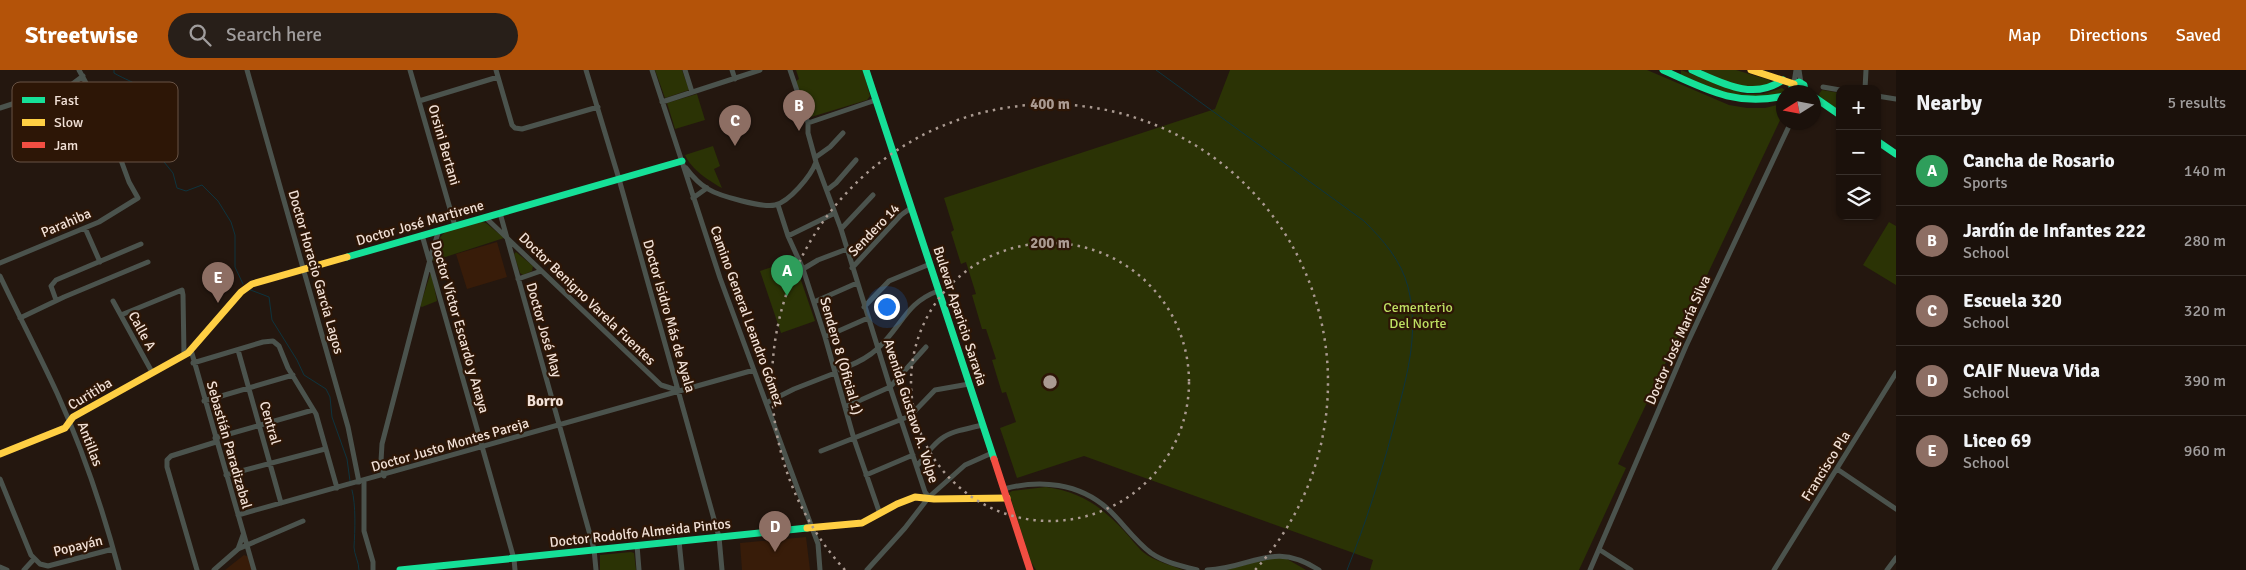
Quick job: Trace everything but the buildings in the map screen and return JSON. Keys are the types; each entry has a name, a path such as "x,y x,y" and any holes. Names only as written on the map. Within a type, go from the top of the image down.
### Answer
{"street":[{"path":"75,82 83,76 79,70"},
{"name":"Doctor Horacio García Lagos","path":"247,70 354,449 362,481 364,531 373,570"},
{"name":"Orsini Bertani","path":"410,70 455,226"},
{"path":"496,70 512,125 515,128 522,129 598,108"},
{"name":"Doctor Isidro Más de Ayala","path":"586,70 619,179 719,537 722,570"},
{"name":"Camino General Leandro Gómez","path":"652,70 693,198 818,544 820,570"},
{"path":"685,70 692,92"},
{"path":"732,70 735,79"},
{"path":"662,102 760,70"},
{"name":"Avenida Gustavo A. Volpe","path":"790,70 808,123 808,133 816,160 841,229 864,308 925,492 929,496 905,528 867,570"},
{"name":"Bulevar Aparicio Saravia","path":"866,70 1030,570"},
{"path":"1665,70 1735,100 1757,102 1776,98"},
{"path":"1751,70 1796,85"},
{"path":"1797,70 1801,85"},
{"path":"1865,85 1866,70"},
{"path":"1696,71 1742,89 1768,88 1783,80"},
{"name":"Parahiba","path":"83,76 86,82"},
{"path":"419,101 498,77"},
{"path":"1823,87 1836,89"},
{"path":"1881,97 1896,99"},
{"path":"808,123 876,100"},
{"path":"1821,102 1836,112"},
{"path":"0,108 12,104"},
{"name":"Doctor José María Silva","path":"1590,570 1686,346 1787,130"},
{"path":"682,161 697,181 720,194 763,205 778,204 800,185 812,172 816,160 844,134"},
{"path":"1881,144 1896,154"},
{"path":"827,190 836,183 856,160"},
{"name":"Doctor José Martirene","path":"190,350 249,285 682,161"},
{"name":"Parahiba","path":"0,263 99,222 138,198 122,162"},
{"path":"693,198 707,188"},
{"path":"841,229 873,195"},
{"name":"Sendero 8 (Oficial 1)","path":"778,204 788,236 803,269 814,302 854,439 880,514"},
{"name":"Sendero 14","path":"852,268 893,224 911,208"},
{"name":"Doctor José May","path":"500,213 594,549 596,570"},
{"path":"788,236 835,214"},
{"name":"Doctor Benigno Varela Fuentes","path":"485,217 661,385 677,390"},
{"path":"85,228 100,262"},
{"path":"384,476 381,462 382,444 440,230"},
{"name":"Doctor Víctor Escardo y Anaya","path":"422,235 514,559 515,570"},
{"path":"56,300 51,288 53,283 142,244"},
{"path":"803,269 818,260 847,249"},
{"path":"20,318 56,300 148,262"},
{"path":"864,308 890,282 930,264"},
{"path":"518,278 541,271"},
{"name":"Antillas","path":"0,276 69,421 95,491 118,570"},
{"path":"814,302 857,283"},
{"path":"121,315 182,290 184,355"},
{"path":"840,370 866,358 878,348 919,299 938,291"},
{"name":"Calle A","path":"113,301 152,372"},
{"path":"825,337 868,318"},
{"path":"193,363 272,341 278,346 292,375 313,410 337,488"},
{"path":"845,407 890,387 926,347"},
{"name":"Curitiba","path":"0,454 64,428 73,416 190,350"},
{"name":"Sebastián Paradizabal","path":"190,350 254,570"},
{"name":"Central","path":"238,350 282,503"},
{"name":"Doctor Justo Montes Pareja","path":"238,515 384,476 677,390 754,370"},
{"name":"Francisco Pla","path":"1774,570 1896,373"},
{"path":"766,403 794,389 835,374"},
{"path":"204,401 292,375"},
{"path":"821,451 910,416 935,390 969,384"},
{"path":"197,570 167,467 167,460 171,456 259,425 313,410"},
{"path":"917,466 941,438 950,432 983,425"},
{"path":"226,475 325,449"},
{"path":"929,496 965,465 992,453"},
{"path":"866,475 913,454"},
{"path":"1837,469 1896,509"},
{"path":"0,479 34,559 24,570"},
{"path":"1004,489 1028,484 1049,484 1079,491 1108,509 1151,552 1165,561 1197,570"},
{"name":"Doctor Rodolfo Almeida Pintos","path":"400,570 812,527 847,526 861,523 902,502 929,496 934,499 1007,498"},
{"path":"214,570 238,549 303,521"},
{"path":"238,549 243,535"},
{"path":"679,541 682,570"},
{"path":"637,545 639,570"},
{"name":"Popayán","path":"34,559 48,568 113,549"},
{"path":"1600,550 1631,570"},
{"path":"1208,570 1283,556 1301,560 1319,570"},
{"path":"1887,570 1896,558"},
{"path":"0,567 7,570"}],"shaded area":[{"path":"497,242 507,277 467,289 456,254"},
{"path":"806,537 810,570 742,570 740,543"},
{"path":"244,555 249,557 253,570 225,570"}],"green space":[{"path":"655,70 682,70 689,90 665,98"},
{"path":"796,70 863,70 870,96 867,100 811,117 806,112 809,110 804,93 800,94 796,81 799,79"},
{"name":"Cementerio Del Norte","path":"1230,70 1647,70 1729,105 1747,108 1765,108 1776,105 1776,129 1618,464 1626,468 1579,570 1370,570 1373,560 1084,456 1017,478 1000,428 1016,422 1006,392 1002,393 992,360 996,359 986,329 982,329 972,295 976,294 966,262 961,264 951,232 954,230 944,198 1215,109"},
{"path":"1681,70 1744,94 1763,94 1776,90 1776,96 1767,98 1750,98 1728,95 1681,75"},
{"path":"1702,70 1736,70 1769,80 1771,83 1765,87 1746,87 1726,82"},
{"path":"1821,91 1836,92 1836,108 1821,99"},
{"path":"697,94 705,120 675,129 667,103"},
{"path":"713,146 720,166 714,169 722,188 696,170 685,155"},
{"path":"479,221 486,223 504,238 433,261 438,241 446,232"},
{"path":"1889,222 1896,226 1896,285 1863,265"},
{"path":"516,252 533,266 532,271 523,275 520,273 514,254"},
{"path":"794,260 815,321 781,333 760,271"},
{"path":"431,272 437,301 422,307 420,306"},
{"path":"1046,487 1070,492 1090,502 1116,523 1147,555 1183,570 1036,570 1031,562 1009,493"},
{"path":"634,553 636,570 600,570 600,555"},
{"path":"1277,556 1287,559 1306,570 1226,570"}],"waterway":[{"path":"114,70 114,73 131,82"},
{"path":"1156,70 1364,221 1396,259 1405,277 1413,322 1407,374 1378,480 1361,535 1347,570"},
{"path":"164,162 173,173 177,188 186,191 202,185 218,201 231,222 235,235 235,267 243,284"},
{"path":"248,289 269,297 272,320 304,375 326,389 330,397 332,417 347,459 350,481"},
{"path":"352,490 355,510 354,550 359,570"}],"traffic: fast":[{"path":"866,70 994,459"},
{"path":"1663,70 1693,84 1736,98 1776,97"},
{"path":"1692,70 1738,88 1760,89 1772,86 1783,80"},
{"path":"1794,85 1799,82 1804,85"},
{"path":"1821,102 1836,112"},
{"path":"1881,144 1896,154"},
{"path":"347,257 682,161"},
{"path":"400,570 807,528"}],"traffic: slow":[{"path":"1751,70 1794,84"},
{"path":"0,454 65,428 73,417 188,353 241,292 252,284 347,257"},
{"path":"807,528 862,523 897,504 915,497 934,499 1007,498"}],"traffic: jam":[{"path":"994,459 1030,570"}],"place":[{"name":"Jardín de Infantes 222","path":"799,131"},
{"name":"Escuela 320","path":"735,146"},
{"name":"Cancha de Rosario","path":"787,296"},
{"name":"Liceo 69","path":"218,303"},
{"name":"CAIF Nueva Vida","path":"775,552"}],"district":[{"name":"Borro","path":"545,401"}]}
